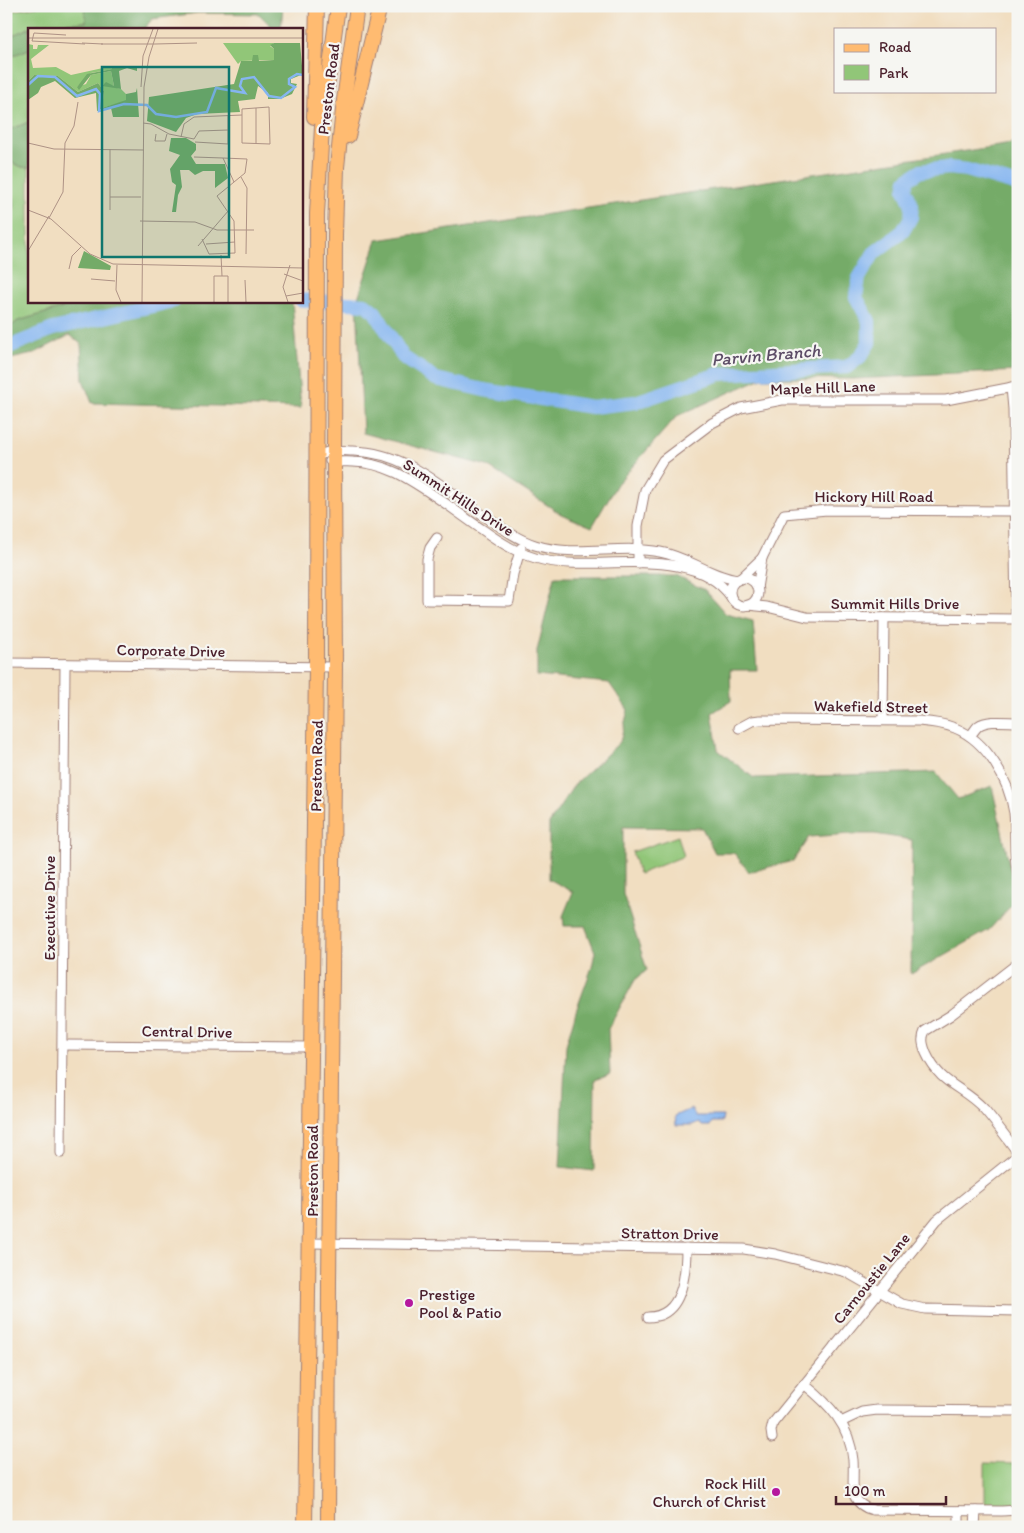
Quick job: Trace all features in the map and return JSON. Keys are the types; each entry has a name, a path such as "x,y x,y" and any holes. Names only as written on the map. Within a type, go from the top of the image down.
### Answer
{"main road":[{"path":"316,245 310,188 317,6"},
{"name":"Preston Road","path":"305,1527 316,666 316,245 322,127 338,6"},
{"name":"Preston Road","path":"328,1527 330,1059 335,667 334,286 337,167 357,6"},
{"path":"335,234 341,172 353,110 380,6"},
{"path":"313,916 332,916"},
{"path":"312,1047 320,1048 326,1052 330,1059"}],"street":[{"path":"1014,387 1016,554"},
{"name":"Maple Hill Lane","path":"638,563 638,526 645,490 663,460 712,423 741,408 782,400 946,400 1014,387"},
{"name":"Summit Hills Drive","path":"316,456 378,453 404,462 508,532 524,541 541,546 561,550 651,550 683,559 718,576 739,580"},
{"name":"Summit Hills Drive","path":"334,456 395,472 413,482 504,545 536,558 568,563 668,564 696,571 720,584 731,597"},
{"name":"Hickory Hill Road","path":"757,588 762,558 784,514 827,510 1014,511"},
{"path":"437,538 430,548 428,559 427,600 510,601 513,574 524,541"},
{"name":"Summit Hills Drive","path":"748,605 775,608 807,617 1016,619 1016,554"},
{"name":"Hickory Hill Road","path":"739,580 762,558"},
{"path":"757,588 757,598 748,605 738,605 731,597 730,588 734,583 744,579 751,580 775,608"},
{"path":"883,720 884,618"},
{"name":"Corporate Drive","path":"6,663 335,667"},
{"name":"Executive Drive","path":"61,1153 65,664"},
{"name":"Wakefield Street","path":"739,728 752,721 760,720 883,720 935,722 955,727 970,736 997,766 1009,792 1014,813 1018,874"},
{"path":"970,736 977,727 983,724 1018,722"},
{"path":"1018,963 955,1012 925,1031 922,1037 922,1043 935,1070 985,1110 1018,1154"},
{"name":"Central Drive","path":"63,1045 312,1047"},
{"name":"Carnoustie Lane","path":"772,1438 773,1423 939,1218 1018,1154"},
{"name":"Stratton Drive","path":"310,1243 744,1249 770,1253 846,1272 902,1304 925,1309 1018,1311"},
{"path":"648,1317 656,1317 668,1312 675,1301 684,1277 686,1248"},
{"path":"804,1384 825,1401 840,1422 850,1445 853,1462 853,1492 859,1504 864,1507 873,1510 1018,1510"},
{"path":"840,1422 854,1415 877,1410 1018,1411"},
{"path":"959,1511 959,1527"},
{"path":"975,1527 976,1511"}],"green space":[{"path":"38,6 85,6 86,22 36,25 6,38 6,12"},
{"path":"85,6 283,6 281,28 273,28 259,14 198,13 152,19 145,28 29,28 36,25 86,22"},
{"path":"28,28 28,49 6,58 6,38"},
{"path":"28,49 28,122 6,131 6,58"},
{"path":"28,122 28,168 6,160 6,131"},
{"path":"1018,143 1018,371 853,379 762,378 677,416 617,484 592,527 561,514 487,466 363,433 357,301 377,240"},
{"path":"6,160 28,168 28,302 84,302 18,321 6,330 6,264 14,199 6,189"},
{"path":"6,189 14,199 6,264"},
{"path":"84,302 292,302 301,408 92,403 83,380 81,344 70,335 33,354 6,360 6,330 18,321"},
{"path":"555,576 676,576 705,590 726,614 753,621 757,670 730,670 731,701 712,713 718,750 754,778 936,772 958,799 992,786 1017,899 989,930 911,974 912,840 875,834 809,837 793,861 749,872 734,853 715,853 702,828 623,827 623,894 647,970 635,980 608,1029 610,1074 595,1079 594,1171 560,1167 566,1045 592,967 595,952 585,926 564,926 563,916 573,892 549,879 549,824 574,785 620,742 628,710 609,683 537,676 537,651"},
{"path":"678,836 684,856 639,874 632,852"},
{"path":"985,1463 1018,1464 1018,1504 985,1506"}],"water":[{"path":"691,1109 696,1116 723,1116 722,1122 712,1122 710,1126 702,1126 699,1122 692,1125 676,1125 675,1116"}],"waterway":[{"name":"Parvin Branch","path":"302,300 365,304 375,312 403,357 436,379 484,390 592,407 636,402 719,374 847,367 860,357 869,343 869,321 856,297 859,278 874,253 903,231 911,217 912,205 905,190 907,180 920,171 949,168 967,170 1018,185"},
{"name":"Parvin Branch","path":"6,348 53,329 170,302"}],"place":[{"name":"Prestige Pool & Patio","path":"409,1303"},
{"name":"Rock Hill Church of Christ","path":"776,1492"}]}
